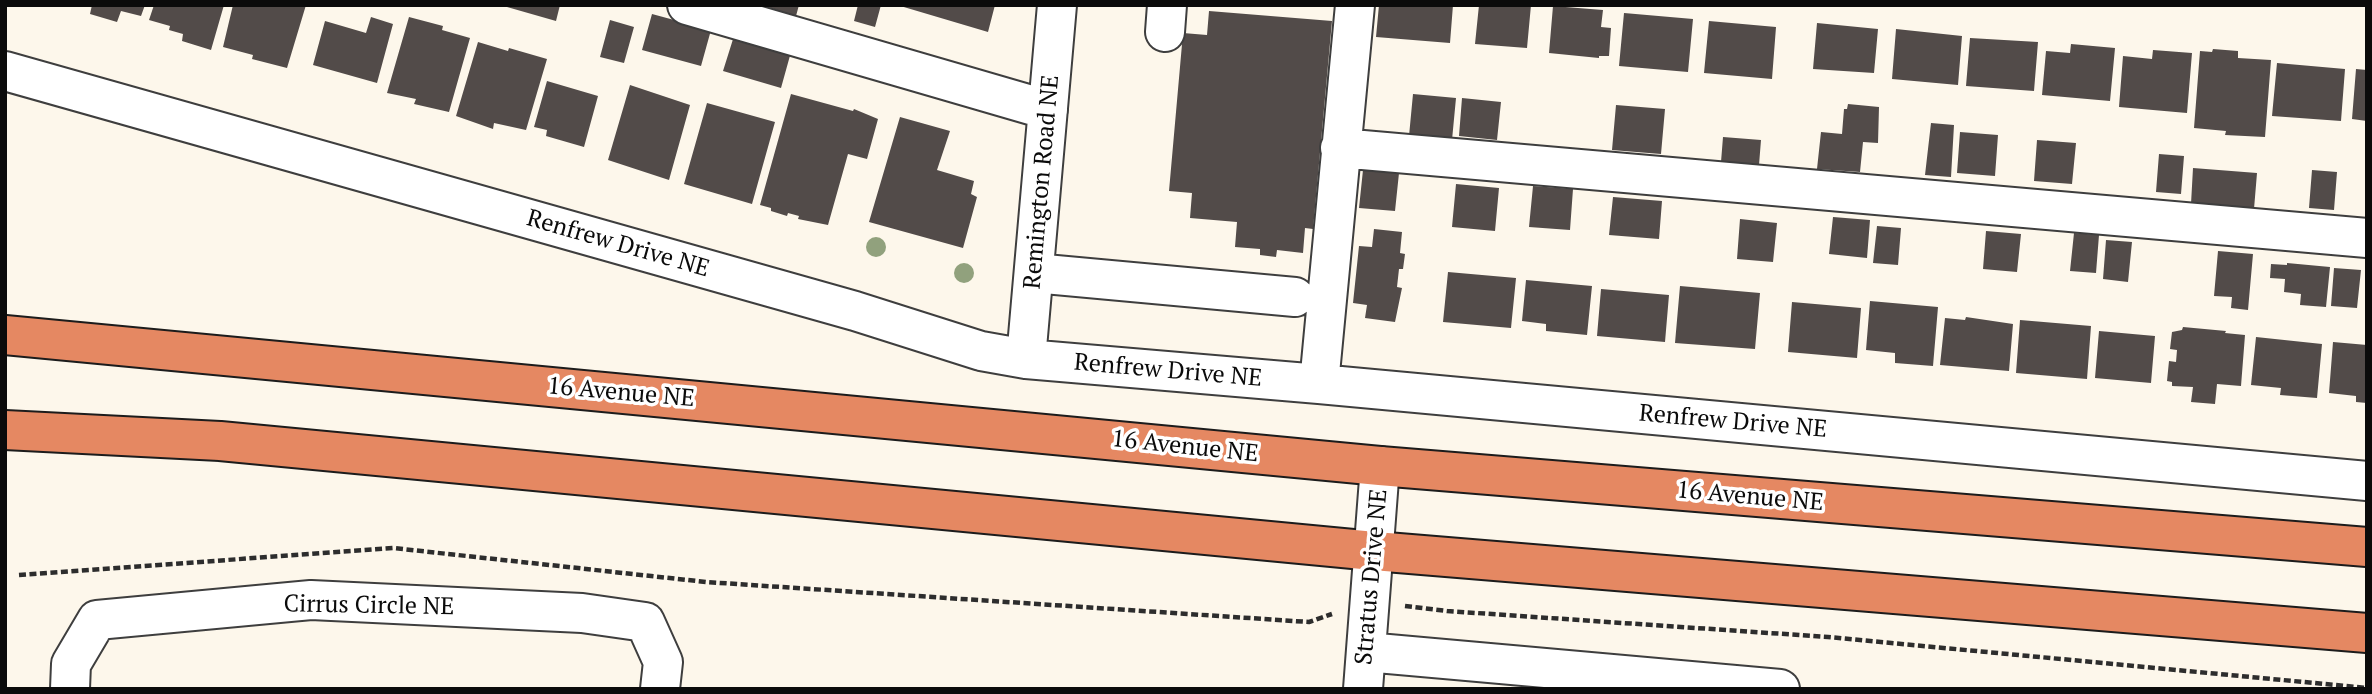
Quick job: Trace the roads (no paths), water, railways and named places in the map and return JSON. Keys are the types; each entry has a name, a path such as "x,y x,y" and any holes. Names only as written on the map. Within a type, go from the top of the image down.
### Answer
{"highway":[{"name":"16 Avenue NE","path":"5,335 1380,466 2367,547"},
{"path":"5,430 234,442 1374,551 2367,633"}],"street":[{"path":"687,5 1048,110"},
{"name":"Remington Road NE","path":"1026,359 1057,5"},
{"path":"1319,384 1355,5"},
{"name":"Renfrew Drive NE","path":"5,71 855,311 981,351 1026,359 2367,481"},
{"path":"1340,148 2367,238"},
{"path":"1034,273 1295,297"},
{"name":"Stratus Drive NE","path":"1364,671 1380,466"},
{"name":"Cirrus Circle NE","path":"71,689 71,664 97,620 312,600 582,613 645,622 663,662 660,689"},
{"path":"1364,671 1780,689"}]}
